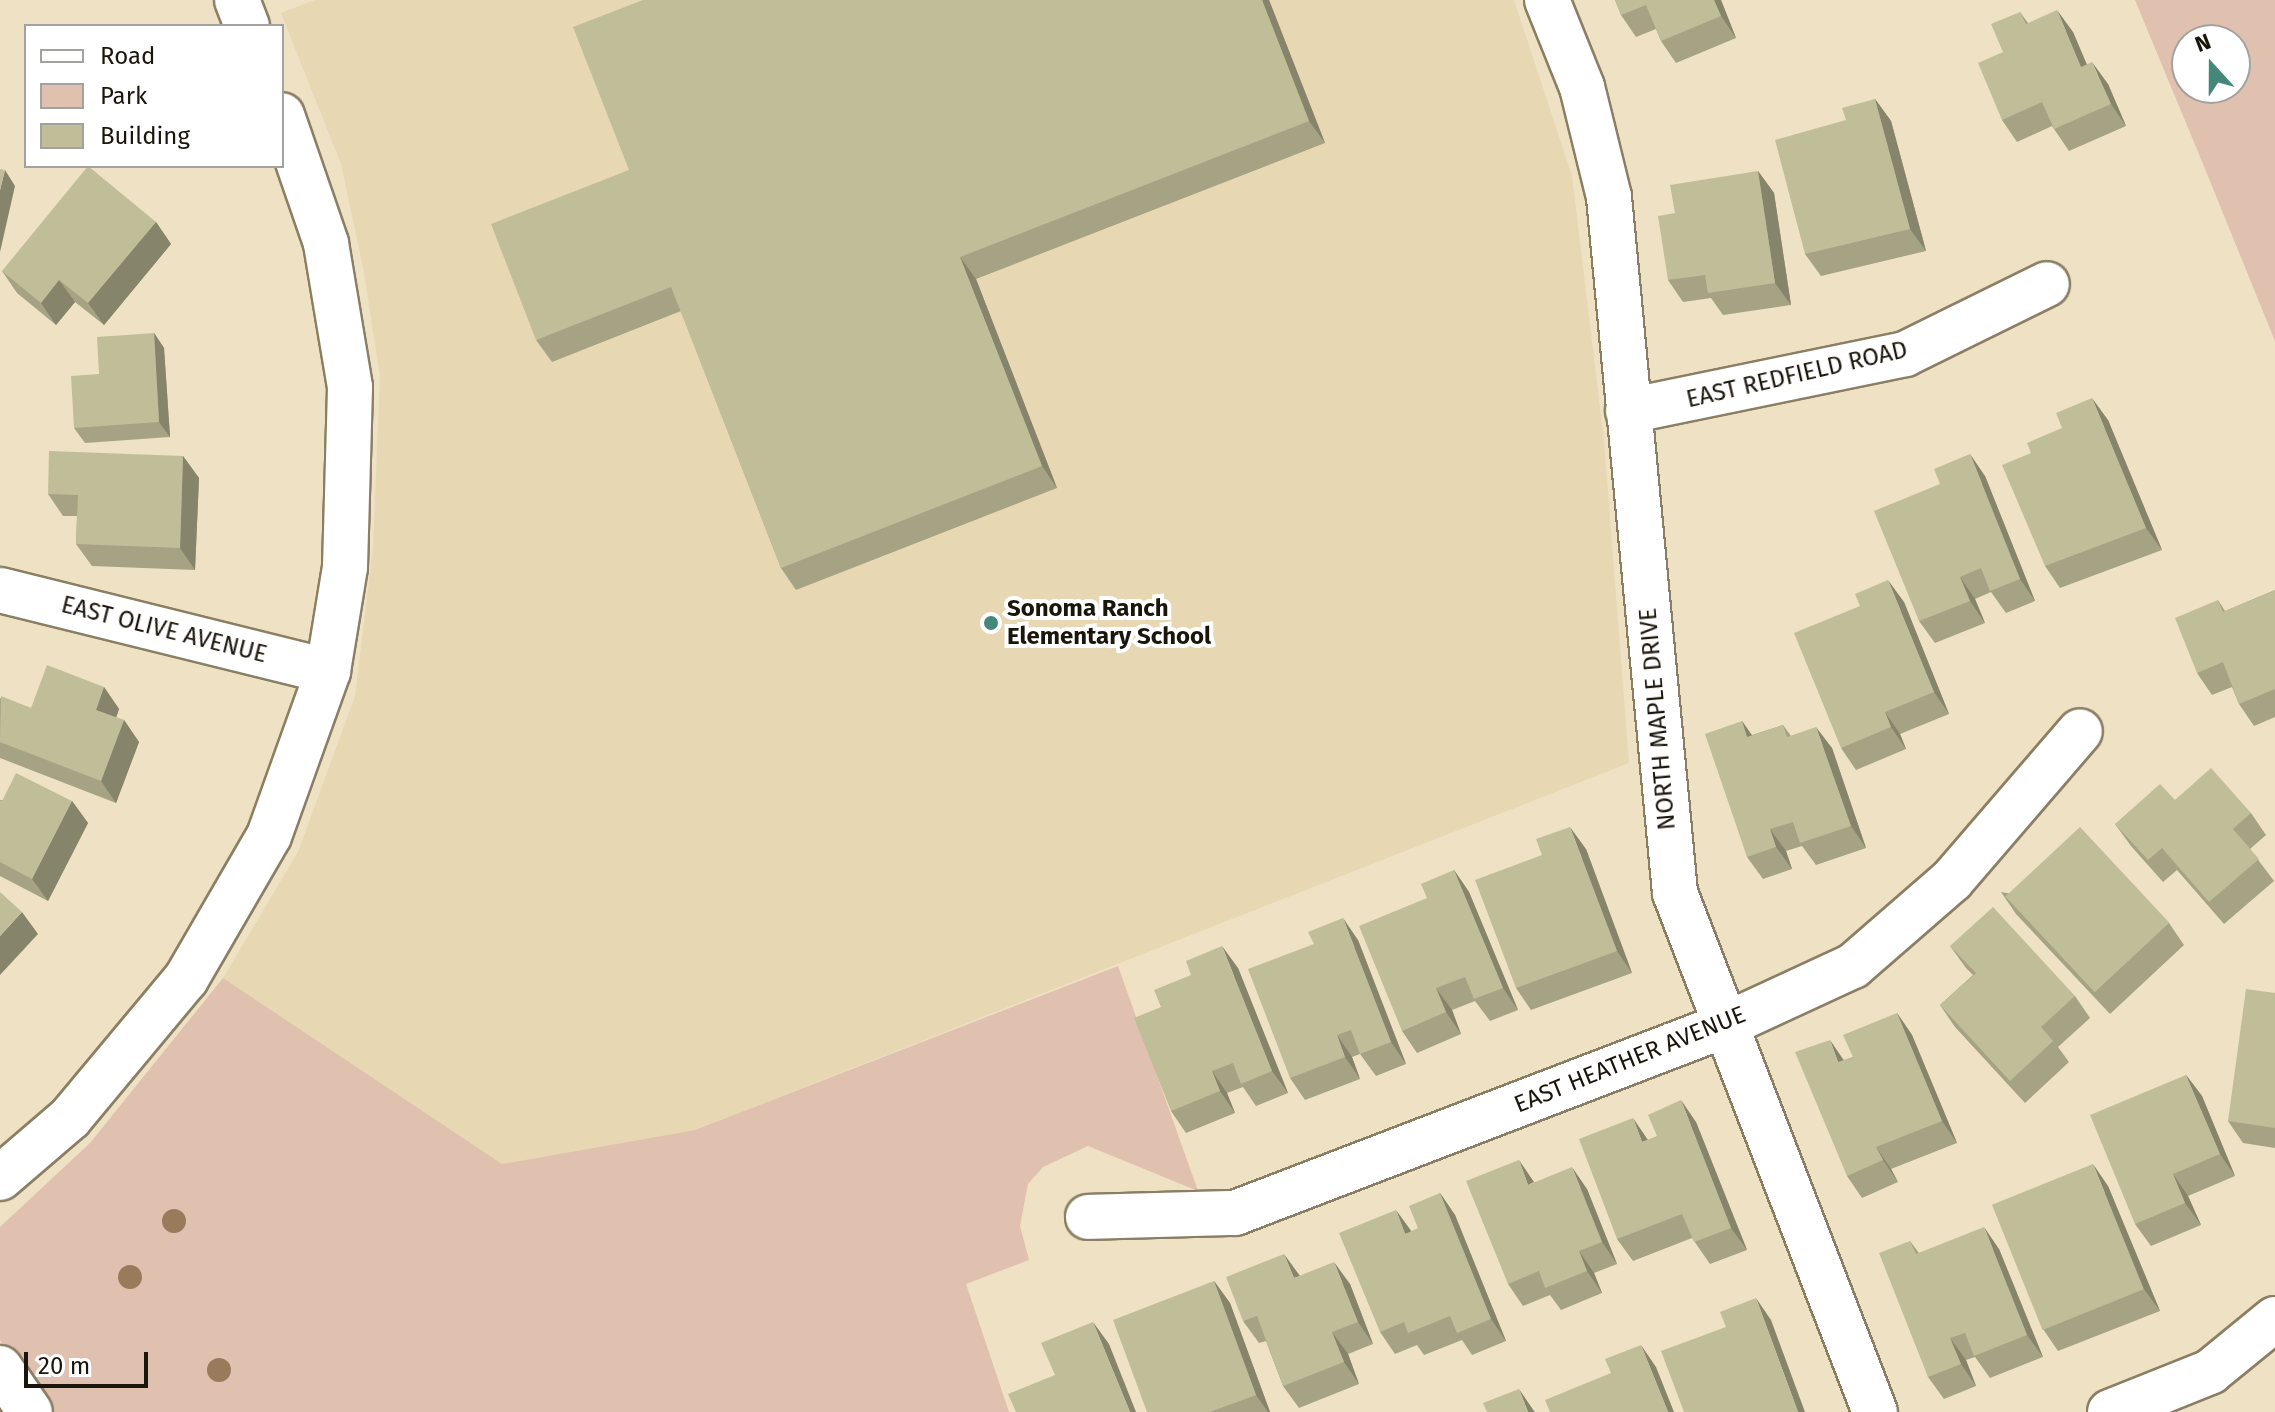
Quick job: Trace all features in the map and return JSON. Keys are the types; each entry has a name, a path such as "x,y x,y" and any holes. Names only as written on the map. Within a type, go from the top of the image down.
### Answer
{"street":[{"path":"237,0 246,24"},
{"name":"NORTH MAPLE DRIVE","path":"1547,0 1582,87 1609,197 1675,893 1723,1026 1875,1412"},
{"path":"0,1178 70,1118 186,979 269,836 328,671 345,567 350,387 326,243 284,121"},
{"name":"EAST REDFIELD ROAD","path":"1628,411 1905,354 2047,284"},
{"name":"EAST OLIVE AVENUE","path":"0,590 328,671"},
{"name":"EAST HEATHER AVENUE","path":"1088,1217 1235,1213 1723,1026 1853,966 1952,880 2080,731"},
{"path":"2110,1412 2210,1372 2275,1319"},
{"path":"0,1368 30,1412"}],"shaded area":[{"name":"Sonoma Ranch Elementary School","path":"315,0 1514,0 1572,176 1604,441 1629,763 695,1130 502,1164 223,978 298,852 355,696 373,549 380,376 363,267 341,164 281,13"}],"green space":[{"path":"2135,0 2275,0 2275,341 2178,104 2251,104 2251,24 2171,24 2171,87"},
{"path":"1118,966 1198,1191 1088,1146 1043,1167 1028,1184 1020,1226 1029,1260 966,1284 1009,1412 50,1412 0,1340 0,1227 90,1143 223,978 502,1164 695,1130"}],"building":[{"path":"643,0 1262,0 1309,121 960,257 1042,466 781,568 671,287 536,340 491,224 629,170 573,27"},
{"path":"1615,0 1714,0 1721,16 1661,41 1646,5 1621,15"},
{"path":"2057,10 2081,67 2092,62 2111,104 2054,129 2042,102 2002,120 1978,63 2003,52 1991,24 2020,12 2026,24"},
{"path":"1875,99 1910,229 1805,254 1775,140 1846,120 1842,108"},
{"path":"86,168 90,168 156,222 88,303 59,280 41,303 2,271"},
{"path":"0,169 5,170 0,190"},
{"path":"1758,171 1775,283 1708,293 1705,275 1668,280 1658,216 1675,213 1670,185"},
{"path":"154,333 159,422 74,428 71,376 99,374 97,337"},
{"path":"2092,398 2146,528 2045,566 2002,465 2031,453 2027,443 2062,428 2056,413"},
{"path":"49,451 183,456 180,548 76,544 78,495 48,494"},
{"path":"1970,454 2020,579 1990,591 1981,568 1960,577 1970,601 1919,621 1874,511 1940,484 1934,469"},
{"path":"1888,580 1934,692 1885,712 1891,727 1841,748 1794,633 1860,606 1855,594"},
{"path":"2275,590 2275,689 2239,704 2223,662 2197,673 2175,618 2218,600 2223,612"},
{"path":"47,665 104,687 96,710 124,720 101,781 0,742 1,696 31,708"},
{"path":"1742,721 1747,737 1783,725 1787,737 1816,727 1851,826 1800,843 1793,822 1770,829 1776,847 1747,857 1705,734"},
{"path":"2211,768 2251,813 2233,829 2259,859 2209,902 2162,848 2148,860 2115,824 2160,784 2175,800"},
{"path":"16,773 72,801 32,879 0,862 0,800"},
{"path":"1570,827 1617,951 1516,988 1475,880 1542,855 1536,839"},
{"path":"2080,827 2169,923 2095,992 2005,897"},
{"path":"1454,870 1503,988 1474,999 1465,977 1436,988 1446,1012 1402,1031 1359,926 1427,898 1421,884"},
{"path":"0,892 22,912 0,936"},
{"path":"1993,907 2075,996 2041,1027 2053,1041 2010,1081 1940,1005 1976,973 1950,946"},
{"path":"1343,918 1391,1042 1360,1054 1351,1030 1337,1035 1345,1057 1290,1078 1248,969 1314,944 1308,932"},
{"path":"1222,946 1272,1071 1241,1084 1233,1063 1212,1071 1220,1091 1171,1111 1134,1018 1161,1007 1154,990 1191,975 1186,961"},
{"path":"2246,989 2275,993 2275,1128 2228,1121"},
{"path":"1897,1013 1942,1121 1876,1147 1883,1160 1847,1176 1795,1052 1830,1040 1838,1062 1853,1057 1843,1035"},
{"path":"2186,1075 2220,1154 2173,1174 2185,1203 2135,1224 2090,1115"},
{"path":"1681,1100 1731,1228 1694,1242 1682,1214 1617,1239 1579,1139 1633,1118 1642,1142 1657,1136 1648,1115"},
{"path":"1519,1160 1528,1185 1572,1167 1602,1242 1579,1251 1587,1271 1545,1288 1539,1271 1508,1284 1466,1181"},
{"path":"2093,1164 2144,1289 2043,1330 1992,1205"},
{"path":"1440,1193 1491,1319 1457,1333 1450,1316 1408,1333 1404,1322 1380,1332 1339,1233 1396,1210 1405,1234 1418,1228 1409,1206"},
{"path":"1984,1227 2027,1335 1974,1356 1965,1333 1950,1338 1961,1364 1928,1377 1879,1253 1910,1241 1916,1254"},
{"path":"1284,1254 1294,1278 1334,1262 1358,1322 1332,1332 1344,1362 1283,1386 1257,1316 1243,1321 1226,1277"},
{"path":"1214,1281 1256,1395 1210,1412 1147,1412 1113,1320"},
{"path":"1756,1298 1798,1412 1684,1412 1661,1351 1726,1327 1720,1312"},
{"path":"1093,1322 1130,1412 1016,1412 1008,1394 1055,1375 1041,1343"},
{"path":"1641,1345 1668,1412 1550,1412 1545,1400 1611,1373 1605,1359"},
{"path":"1519,1389 1528,1412 1487,1412 1483,1403"}],"place":[{"name":"Sonoma Ranch Elementary School","path":"991,623"}]}
